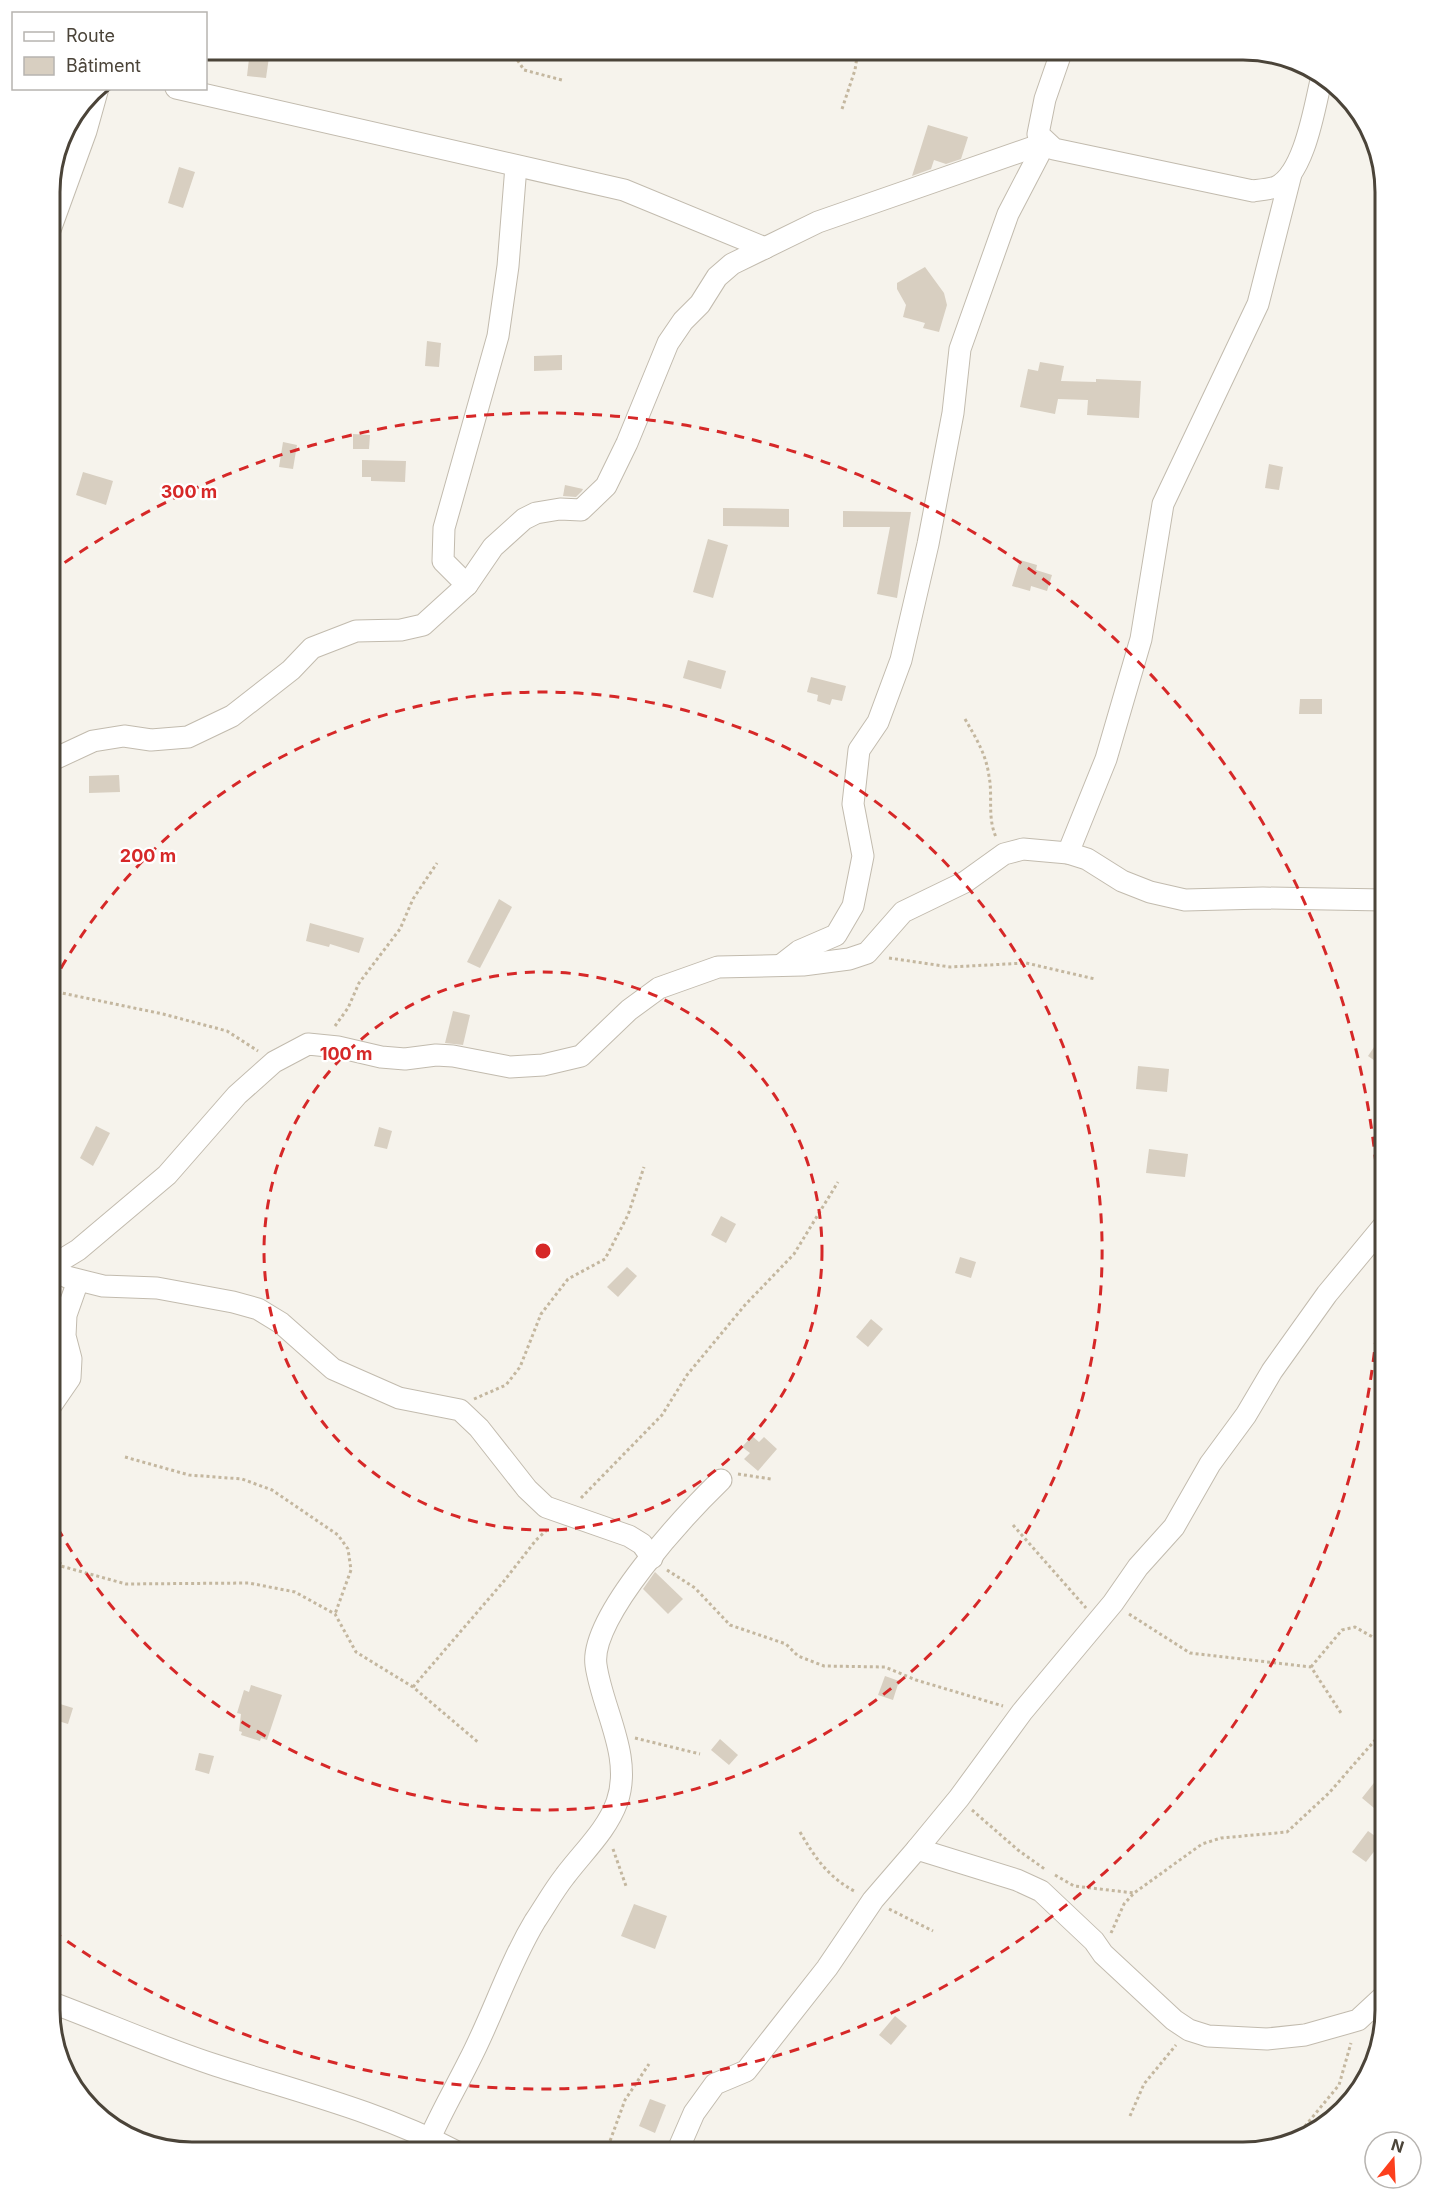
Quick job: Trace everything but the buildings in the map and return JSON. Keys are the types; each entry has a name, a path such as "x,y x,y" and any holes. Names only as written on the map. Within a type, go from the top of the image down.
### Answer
{"street":[{"path":"1059,60 1045,99 1038,134 1054,149 1253,192 1277,186 1291,174"},
{"path":"1068,854 1106,759 1141,639 1163,504 1258,304 1291,174 1303,150 1320,84"},
{"path":"185,90 624,190 765,248"},
{"path":"60,203 87,131 94,104"},
{"path":"60,756 93,741 124,736 151,740 188,737 232,716 291,670 312,648 356,631 401,630 423,625 467,585 494,547 524,519 536,513 560,509 576,511 589,506 606,486 627,443 668,343 683,321 700,304 717,277 732,264 829,218 1045,143"},
{"path":"781,965 799,951 836,935 853,906 863,856 853,804 859,750 878,722 901,660 928,544 953,414 960,349 1008,214 1045,143"},
{"path":"467,585 443,561 444,528 498,336 508,266 516,166"},
{"path":"60,1262 78,1250 167,1175 237,1095 274,1062 308,1044 322,1044 381,1057 405,1059 436,1055 510,1067 543,1065 581,1056 643,999 688,976 718,967 781,965 849,959 867,953 903,912 965,882 1004,854 1023,849 1068,854 1087,859 1122,880 1150,892 1185,900 1263,897 1375,900"},
{"path":"681,2142 694,2113 715,2084 746,2071 827,1968 873,1900 959,1798 1022,1712 1113,1603 1138,1567 1174,1527 1210,1464 1246,1415 1272,1371 1327,1294 1375,1245"},
{"path":"60,1273 78,1281 103,1286 157,1288 258,1309 281,1323 333,1369 399,1398 460,1410 479,1428 527,1489 546,1507 629,1536 642,1544 652,1558"},
{"path":"60,1392 70,1378 71,1359 65,1336 66,1315 78,1281"},
{"path":"430,2138 448,2097 470,2061 523,1942 557,1887 607,1823 618,1800 622,1775 615,1735 595,1662 597,1647 608,1619 665,1539 721,1480"},
{"path":"917,1850 1017,1880 1041,1891 1094,1941 1103,1954 1174,2020 1189,2030 1208,2036 1267,2039 1305,2036 1358,2020 1375,2005"},
{"path":"60,2005 196,2059 318,2095 438,2142"}],"path":[{"path":"518,60 524,70 562,80"},
{"path":"842,109 856,60"},
{"path":"965,719 984,752 990,778 991,826 1004,854"},
{"path":"322,1044 348,1008 359,983 400,930 413,899 436,863"},
{"path":"867,953 912,963 950,967 1026,963 1095,979"},
{"path":"60,993 163,1014 227,1031 274,1062"},
{"path":"460,1410 478,1396 506,1385 520,1367 541,1314 568,1278 605,1259 628,1215 644,1167"},
{"path":"413,1687 536,1540 565,1515 662,1415 687,1375 723,1331 794,1254 838,1182"},
{"path":"125,1457 189,1475 242,1479 272,1490 338,1535 348,1549 351,1570 335,1614"},
{"path":"721,1480 729,1473 771,1479"},
{"path":"1013,1525 1075,1593 1096,1621"},
{"path":"652,1558 695,1588 730,1625 786,1644 798,1656 824,1666 885,1667 926,1684 1022,1712"},
{"path":"62,1565 126,1584 249,1583 295,1592 335,1614 356,1652 413,1687 479,1743"},
{"path":"1113,1603 1160,1637 1190,1653 1311,1667"},
{"path":"1311,1667 1342,1630 1355,1628 1375,1638"},
{"path":"1311,1667 1341,1713"},
{"path":"615,1735 657,1742 700,1754"},
{"path":"1103,1954 1124,1904 1134,1893 1202,1844 1221,1838 1287,1832 1329,1793 1375,1740"},
{"path":"959,1798 1018,1850 1074,1886 1134,1893"},
{"path":"607,1823 614,1854 626,1886"},
{"path":"800,1832 816,1861 843,1885 933,1931"},
{"path":"1305,2126 1339,2085 1358,2020"},
{"path":"1130,2116 1144,2084 1189,2030"},
{"path":"610,2142 625,2100 649,2064"}]}
